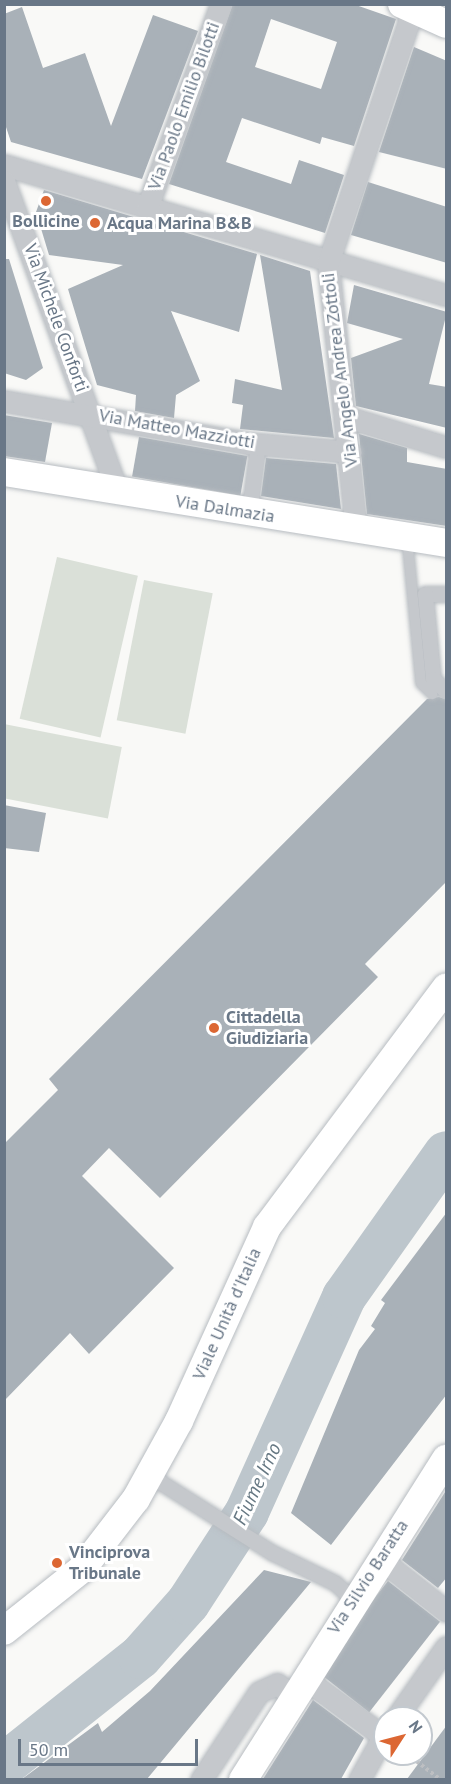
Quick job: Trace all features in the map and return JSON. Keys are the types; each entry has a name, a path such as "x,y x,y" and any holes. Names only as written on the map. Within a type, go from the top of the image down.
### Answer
{"main road":[{"path":"407,7 447,24"},
{"name":"Via Dalmazia","path":"4,472 249,514 447,543"},
{"name":"Viale Unità d'Italia","path":"4,1631 82,1569 149,1475 267,1227 447,988"},
{"name":"Via Silvio Baratta","path":"243,1779 379,1558 446,1462"}],"street":[{"name":"Via Paolo Emilio Bilotti","path":"147,208 221,4"},
{"name":"Via Angelo Andrea Zottoli","path":"356,529 351,452 328,263 407,7"},
{"path":"4,165 328,263 447,295"},
{"name":"Via Michele Conforti","path":"4,181 91,413 117,490"},
{"name":"Via Matteo Mazziotti","path":"4,401 91,413 258,444 351,452"},
{"path":"347,417 447,447"},
{"path":"249,514 258,444"},
{"path":"439,692 433,679 424,594 447,594"},
{"path":"149,1475 273,1553 335,1583 353,1599"},
{"path":"379,1558 447,1611"},
{"path":"405,1706 447,1647"},
{"path":"201,1779 258,1692 277,1684 299,1688 373,1728"},
{"path":"359,1779 373,1754"}],"lane":[{"path":"407,537 421,683 439,692"}],"path":[{"path":"423,1766 441,1779"}],"shaded area":[{"path":"57,557 138,576 101,737 20,719"},
{"path":"144,580 213,593 185,734 117,720"},
{"path":"4,724 122,747 108,819 4,798"}],"building":[{"path":"233,4 353,4 396,19 354,146 322,137 320,144 242,118 226,162 291,184 299,160 344,175 325,233 169,184","holes":["271,19 337,42 321,89 255,67"]},
{"path":"22,7 43,68 85,53 111,126 153,15 198,31 142,179 11,142 4,121 4,14"},
{"path":"414,47 447,61 447,169 379,152"},
{"path":"368,182 447,207 447,263 351,235"},
{"path":"44,190 257,254 239,332 171,311 200,381 176,395 174,418 135,411 136,395 97,385 68,289 123,265 49,255 36,212"},
{"path":"260,255 310,271 334,438 240,429 243,405 232,403 235,379 282,390"},
{"path":"4,259 9,259 43,368 26,380 4,373"},
{"path":"354,285 447,312 429,384 447,387 447,428 356,406 351,358 403,339 347,323"},
{"path":"4,415 52,423 45,462 4,456"},
{"path":"359,434 407,448 407,462 447,469 447,526 367,514"},
{"path":"139,437 247,456 240,495 132,476"},
{"path":"266,458 336,464 341,509 261,496"},
{"name":"Cittadella Giudiziaria","path":"439,697 447,700 447,881 365,964 378,977 160,1198 109,1148 82,1176 174,1268 89,1354 70,1333 4,1401 4,1144 58,1090 49,1079 427,699"},
{"path":"4,805 46,813 39,852 4,848"},
{"path":"447,1212 447,1394 331,1545 291,1513 359,1350 375,1329 371,1326 385,1303 381,1300"},
{"path":"447,1489 447,1577 438,1588 402,1560"},
{"path":"264,1570 311,1582 147,1779 22,1779 98,1723 102,1732 150,1691"},
{"path":"388,1581 440,1622 369,1712 317,1672"},
{"path":"313,1700 364,1738 341,1779 263,1779"},
{"path":"447,1725 447,1779 407,1779 417,1766 433,1766 433,1744"}],"waterway":[{"name":"Fiume Irno","path":"4,1765 140,1657 188,1603 247,1512 344,1297 446,1153"}],"place":[{"name":"Bollicine","path":"46,201"},
{"name":"Acqua Marina B&B","path":"95,223"},
{"name":"Cittadella Giudiziaria","path":"214,1028"},
{"name":"Vinciprova Tribunale","path":"57,1563"}]}
